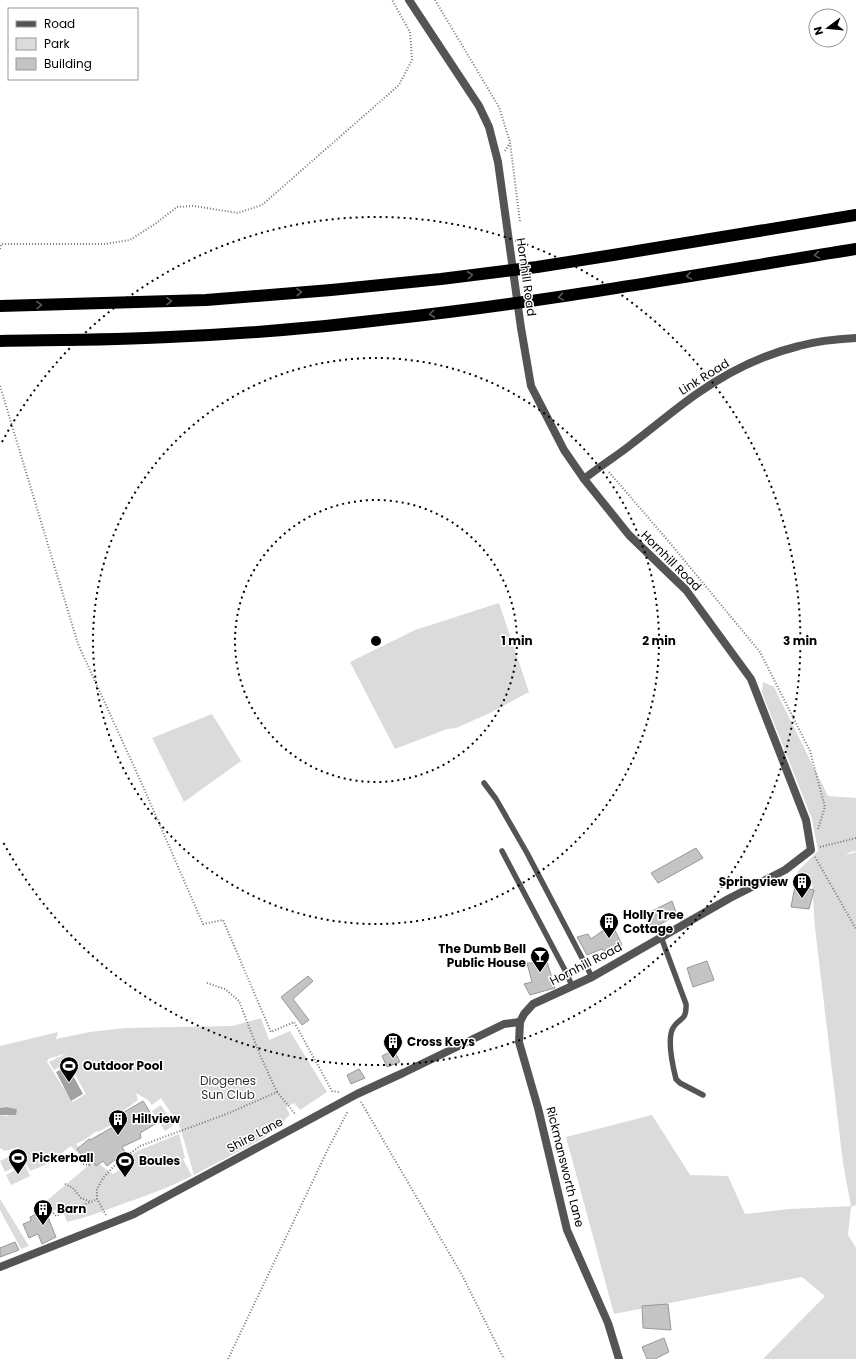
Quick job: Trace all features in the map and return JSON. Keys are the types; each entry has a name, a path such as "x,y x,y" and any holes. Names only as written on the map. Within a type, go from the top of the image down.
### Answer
{"highway":[{"path":"0,306 206,300 441,279 537,267 856,215"},
{"path":"0,341 168,337 277,330 387,320 496,307 856,249"}],"street":[{"name":"Hornhill Road","path":"409,0 479,106 489,127 498,162 521,328 531,386 564,450 584,479 629,535 686,590 751,679 806,820 811,850 785,870 730,898 592,978 534,1004 524,1014 520,1022"},
{"name":"Link Road","path":"584,479 696,395 719,380 744,367 774,354 800,346 856,338"},
{"name":"Shire Lane","path":"0,1267 134,1214 357,1094 504,1024 520,1022"},
{"name":"Rickmansworth Lane","path":"520,1022 520,1042 538,1108 567,1230 608,1323 619,1359"}],"lane":[{"path":"484,783 496,799 527,854 592,978"},
{"path":"502,851 572,986"},
{"path":"661,937 686,1004 687,1011 685,1016 673,1028 671,1038 676,1079 680,1083 703,1095"}],"path":[{"path":"0,249 1,244 105,244 130,240 155,224 177,207 194,206 238,213 262,205 399,85 412,60 410,32 392,0"},
{"path":"0,386 78,644 142,784 202,924 223,920 271,1032 294,1022 332,1091 357,1094"},
{"path":"856,838 811,850 856,929"},
{"path":"207,983 225,989 239,1001 260,1055 277,1092 293,1110 302,1124"},
{"path":"110,1223 97,1199 97,1189 103,1178 115,1165 140,1146 217,1118 277,1092"},
{"path":"228,1359 329,1147 357,1094"},
{"path":"357,1094 462,1275 504,1359"},
{"path":"82,1164 89,1165 93,1153"},
{"path":"65,1184 73,1188 81,1198 91,1202"},
{"path":"43,1202 56,1216 97,1199"}],"green space":[{"path":"499,603 529,692 490,713 456,728 447,729 395,749 350,662 415,630"},
{"path":"763,682 774,687 828,796 856,798 856,851 850,852 846,855 856,852 856,1205 851,1207 848,1235 856,1248 856,1359 763,1359 825,1296 802,1277 614,1314 566,1137 652,1115 690,1175 728,1176 745,1214 790,1209 851,1206 843,1163 815,928 812,882 808,884 797,872 818,851 812,819 762,693"},
{"path":"212,714 241,761 184,802 152,738"},
{"name":"Diogenes Sun Club","path":"261,1018 269,1040 290,1031 327,1092 300,1110 294,1103 286,1107 290,1115 264,1138 194,1175 180,1127 161,1098 152,1105 148,1100 136,1093 138,1100 119,1114 115,1123 98,1132 97,1131 76,1144 90,1159 96,1160 113,1174 127,1166 124,1163 135,1152 179,1134 185,1158 183,1159 192,1176 145,1196 92,1215 67,1222 62,1209 50,1211 44,1203 89,1165 71,1146 45,1165 30,1171 18,1147 5,1151 0,1148 0,1115 7,1116 17,1109 6,1107 0,1108 0,1046 58,1032 56,1039 90,1032 125,1028 232,1026","holes":["67,1053 49,1062 54,1070 64,1064 70,1066 86,1094 72,1102 47,1062 48,1059"]},
{"name":"Boules","path":"161,1105 174,1125 165,1131 152,1111"},
{"path":"19,1152 24,1162 5,1172 0,1161"},
{"name":"Pickerball","path":"25,1165 30,1176 11,1185 6,1175"},
{"path":"0,1199 29,1246 21,1249 0,1210"}],"shaded area":[{"name":"Outdoor Pool","path":"68,1066 83,1094 71,1101 56,1072"},
{"path":"6,1107 17,1109 16,1115 0,1115 0,1108"}],"building":[{"path":"696,848 703,858 658,883 651,873"},
{"name":"Springview","path":"795,886 814,890 809,909 791,907"},
{"path":"672,901 677,915 651,929 644,915"},
{"path":"612,924 622,945 606,954 602,949 587,955 577,937 588,934 591,939"},
{"name":"The Dumb Bell Public House","path":"545,955 555,988 530,995 524,984 532,982 527,963 536,963 536,958"},
{"path":"707,961 714,980 693,987 687,968"},
{"path":"308,976 313,981 293,999 309,1020 302,1025 281,997"},
{"name":"Cross Keys","path":"394,1050 400,1062 387,1067 382,1056"},
{"path":"359,1069 365,1078 351,1084 347,1075"},
{"name":"Hillview","path":"143,1101 157,1123 140,1133 141,1138 122,1147 125,1152 107,1166 103,1161 96,1166 91,1158 87,1161 77,1149 89,1139 90,1140 122,1122 119,1115"},
{"name":"Barn","path":"45,1210 56,1237 42,1244 38,1234 29,1238 23,1224 31,1221 30,1217"},
{"path":"15,1242 19,1250 0,1257 0,1248"},
{"path":"668,1304 671,1330 643,1328 642,1306"},
{"path":"664,1338 669,1352 655,1359 647,1359 642,1347"}],"place":[{"name":"Springview","path":"802,899"},
{"name":"Holly Tree Cottage","path":"609,939"},
{"name":"The Dumb Bell Public House","path":"540,973"},
{"name":"Cross Keys","path":"393,1059"},
{"name":"Outdoor Pool","path":"69,1083"},
{"name":"Hillview","path":"118,1136"},
{"name":"Pickerball","path":"18,1175"},
{"name":"Boules","path":"125,1178"},
{"name":"Barn","path":"43,1226"}]}
